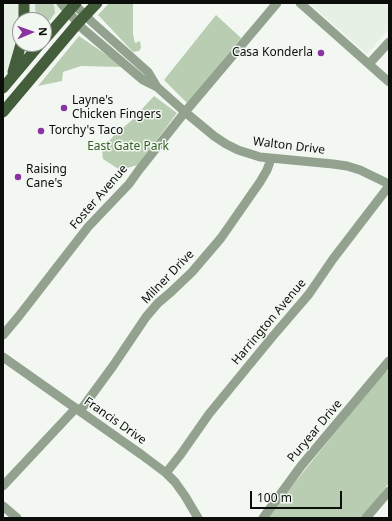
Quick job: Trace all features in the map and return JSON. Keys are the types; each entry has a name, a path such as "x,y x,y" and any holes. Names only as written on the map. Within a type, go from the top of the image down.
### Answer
{"main road":[{"path":"3,112 97,3"},
{"path":"52,31 73,6"},
{"path":"12,77 19,52"},
{"path":"3,88 33,52"}],"street":[{"name":"Walton Drive","path":"60,3 73,6 82,19 148,72 157,87 214,136 226,144 260,158 347,166 360,170 389,185"},
{"name":"Foster Avenue","path":"3,335 88,227 129,184 185,112 276,3"},
{"path":"300,3 389,82"},
{"path":"369,64 389,42"},
{"name":"Milner Drive","path":"3,486 78,410 114,366 146,317 192,272 221,238 260,182 271,159"},
{"name":"Harrington Avenue","path":"166,473 209,414 309,294 389,185"},
{"name":"Francis Drive","path":"3,357 166,473 175,482 198,518"},
{"name":"Puryear Drive","path":"263,518 301,466 389,361"},
{"path":"366,518 389,491"},
{"path":"3,506 17,518"}],"shaded area":[{"path":"3,3 67,3 52,20 52,12 12,12 12,52 23,52 3,76"},
{"path":"309,3 389,3 389,29 367,54"}],"green space":[{"path":"35,3 52,3 54,5 55,13 52,17 52,12 36,12"},
{"path":"109,3 133,3 133,34 135,43 140,41 141,48 139,51 133,52 98,15"},
{"path":"216,15 241,38 187,103 164,80"},
{"path":"79,36 124,67 81,66 63,72 62,81 38,86"},
{"name":"East Gate Park","path":"154,96 177,113 138,165 120,170 103,159 102,150 119,129 124,127 132,120"},
{"path":"389,370 389,483 362,518 266,518 384,372"}],"place":[{"name":"Casa Konderla","path":"321,53"},
{"name":"Layne's Chicken Fingers","path":"64,108"},
{"name":"Torchy's Taco","path":"41,131"},
{"name":"Raising Cane's","path":"18,177"}]}
